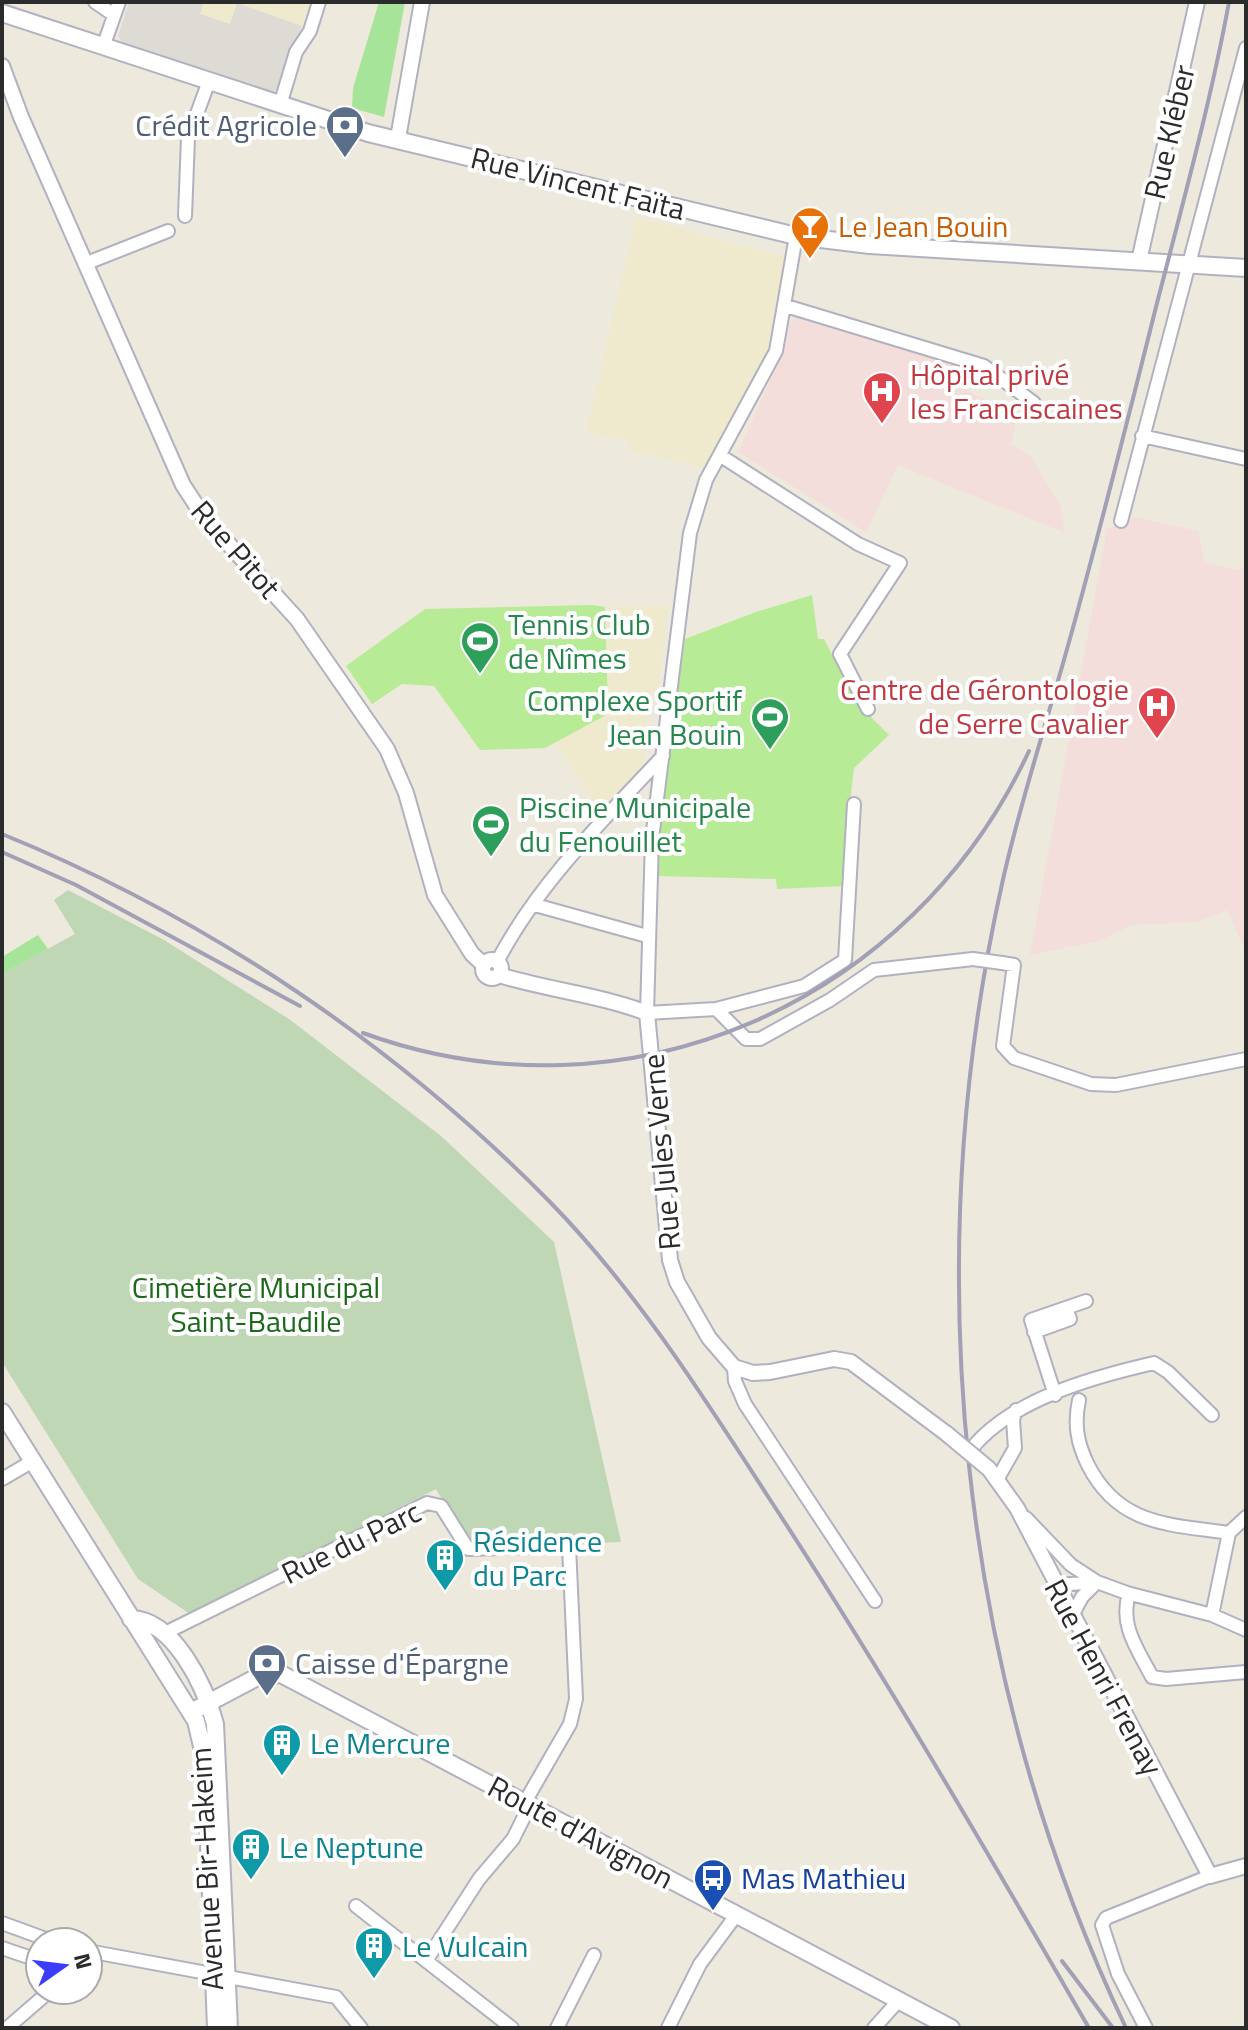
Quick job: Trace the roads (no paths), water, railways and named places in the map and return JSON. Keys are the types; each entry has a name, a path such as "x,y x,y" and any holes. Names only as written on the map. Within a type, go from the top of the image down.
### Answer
{"main road":[{"name":"Rue Vincent Faïta","path":"2,13 368,133 796,236 870,245 1246,268"},
{"path":"2,1412 191,1712"},
{"path":"131,1619 146,1619 167,1632 209,1702"},
{"name":"Route d'Avignon","path":"191,1712 259,1676 281,1674 951,2028"},
{"name":"Avenue Bir-Hakeim","path":"209,1702 218,1752 219,1974"},
{"name":"Avenue Bir-Hakeim","path":"191,1712 206,1763 219,1974 229,2027"}],"street":[{"path":"95,2 114,15"},
{"path":"103,47 119,2"},
{"path":"280,105 296,52 310,31 319,2"},
{"path":"398,138 422,2"},
{"name":"Rue Kléber","path":"1139,261 1197,2"},
{"path":"1121,521 1180,264 1246,48"},
{"name":"Rue Pitot","path":"2,66 21,117 183,485 204,517 297,619 387,749 406,793 435,895 472,954 493,967"},
{"path":"185,216 188,138 209,81"},
{"path":"87,263 168,231"},
{"path":"647,1013 652,839 690,533 706,480 776,351 796,236"},
{"path":"786,306 984,366 1034,403"},
{"path":"1142,436 1246,459"},
{"path":"721,456 858,544 900,563 840,654 868,709"},
{"path":"663,756 599,825 535,905 493,967 563,993 622,1003 647,1013 716,1009 804,986 845,960 854,804"},
{"path":"535,905 647,936"},
{"path":"716,1009 746,1039 760,1039 830,1000 874,970 973,959 1014,965 1003,1046 1014,1058 1091,1084 1116,1085 1246,1059"},
{"name":"Rue Jules Verne","path":"647,1013 670,1260 677,1282 709,1338 724,1360 734,1367"},
{"path":"1055,1395 1031,1320 1086,1301"},
{"name":"Rue Henri Frenay","path":"734,1367 762,1373 834,1359 851,1362 947,1434 994,1474 1017,1508 1210,1876"},
{"path":"969,1452 992,1427 1016,1410 1111,1373 1154,1363 1212,1415"},
{"path":"734,1367 735,1381 745,1404 875,1601"},
{"path":"1079,1400 1075,1417 1083,1455 1099,1487 1122,1509 1151,1521 1229,1533"},
{"path":"994,1474 1015,1448 1016,1410"},
{"path":"992,1427 1014,1435"},
{"path":"2,1479 33,1461"},
{"name":"Rue du Parc","path":"167,1632 427,1503 441,1506 468,1549 569,1546 576,1699 570,1724 527,1803"},
{"path":"1017,1508 1071,1565 1097,1582 1129,1594 1212,1615 1246,1630"},
{"path":"1212,1615 1229,1533 1246,1517"},
{"path":"1052,1579 1071,1565"},
{"path":"1052,1579 1097,1582"},
{"path":"1072,1616 1082,1597 1097,1582"},
{"path":"1129,1594 1124,1611 1127,1629 1152,1677 1166,1679 1246,1672"},
{"path":"426,1961 479,1879 513,1839 527,1803"},
{"path":"1146,2028 1118,1974 1102,1925 1106,1918 1210,1876 1246,1866"},
{"path":"356,1906 512,2028"},
{"path":"671,2026 700,1964 737,1914"},
{"path":"2,1923 24,1931"},
{"path":"2,1948 24,1956"},
{"path":"104,1954 336,1997 361,2028"},
{"path":"557,2028 594,1955"},
{"path":"874,2028 900,1999"},
{"path":"7,2028 32,2006"}],"railway":[{"path":"1126,2028 1069,1893 1024,1754 991,1611 969,1466 960,1320 962,1174 976,1028 1002,884 1114,475 1195,155 1229,2"},
{"path":"363,1033 463,1059 562,1065 659,1053 751,1023 836,977 912,915 977,840 1029,751"},
{"path":"2,834 152,904 295,990 363,1038 428,1090 491,1145 581,1236 666,1343 809,1560 932,1759 1089,2028"},
{"path":"2,852 76,885 300,1006"},
{"path":"1062,1961 1113,2028"}],"place":[{"name":"Crédit Agricole","path":"345,159"},
{"name":"Le Jean Bouin","path":"810,260"},
{"name":"Hôpital privé les Franciscaines","path":"882,425"},
{"name":"Tennis Club de Nîmes","path":"480,675"},
{"name":"Centre de Gérontologie de Serre Cavalier","path":"1157,740"},
{"name":"Complexe Sportif Jean Bouin","path":"770,751"},
{"name":"Piscine Municipale du Fenouillet","path":"491,858"},
{"name":"Résidence du Parc","path":"445,1592"},
{"name":"Caisse d'Épargne","path":"267,1697"},
{"name":"Le Mercure","path":"282,1777"},
{"name":"Le Neptune","path":"251,1881"},
{"name":"Mas Mathieu","path":"713,1912"},
{"name":"Le Vulcain","path":"374,1980"}],"park label":[{"name":"Cimetière Municipal Saint-Baudile","path":"256,1304"}]}
